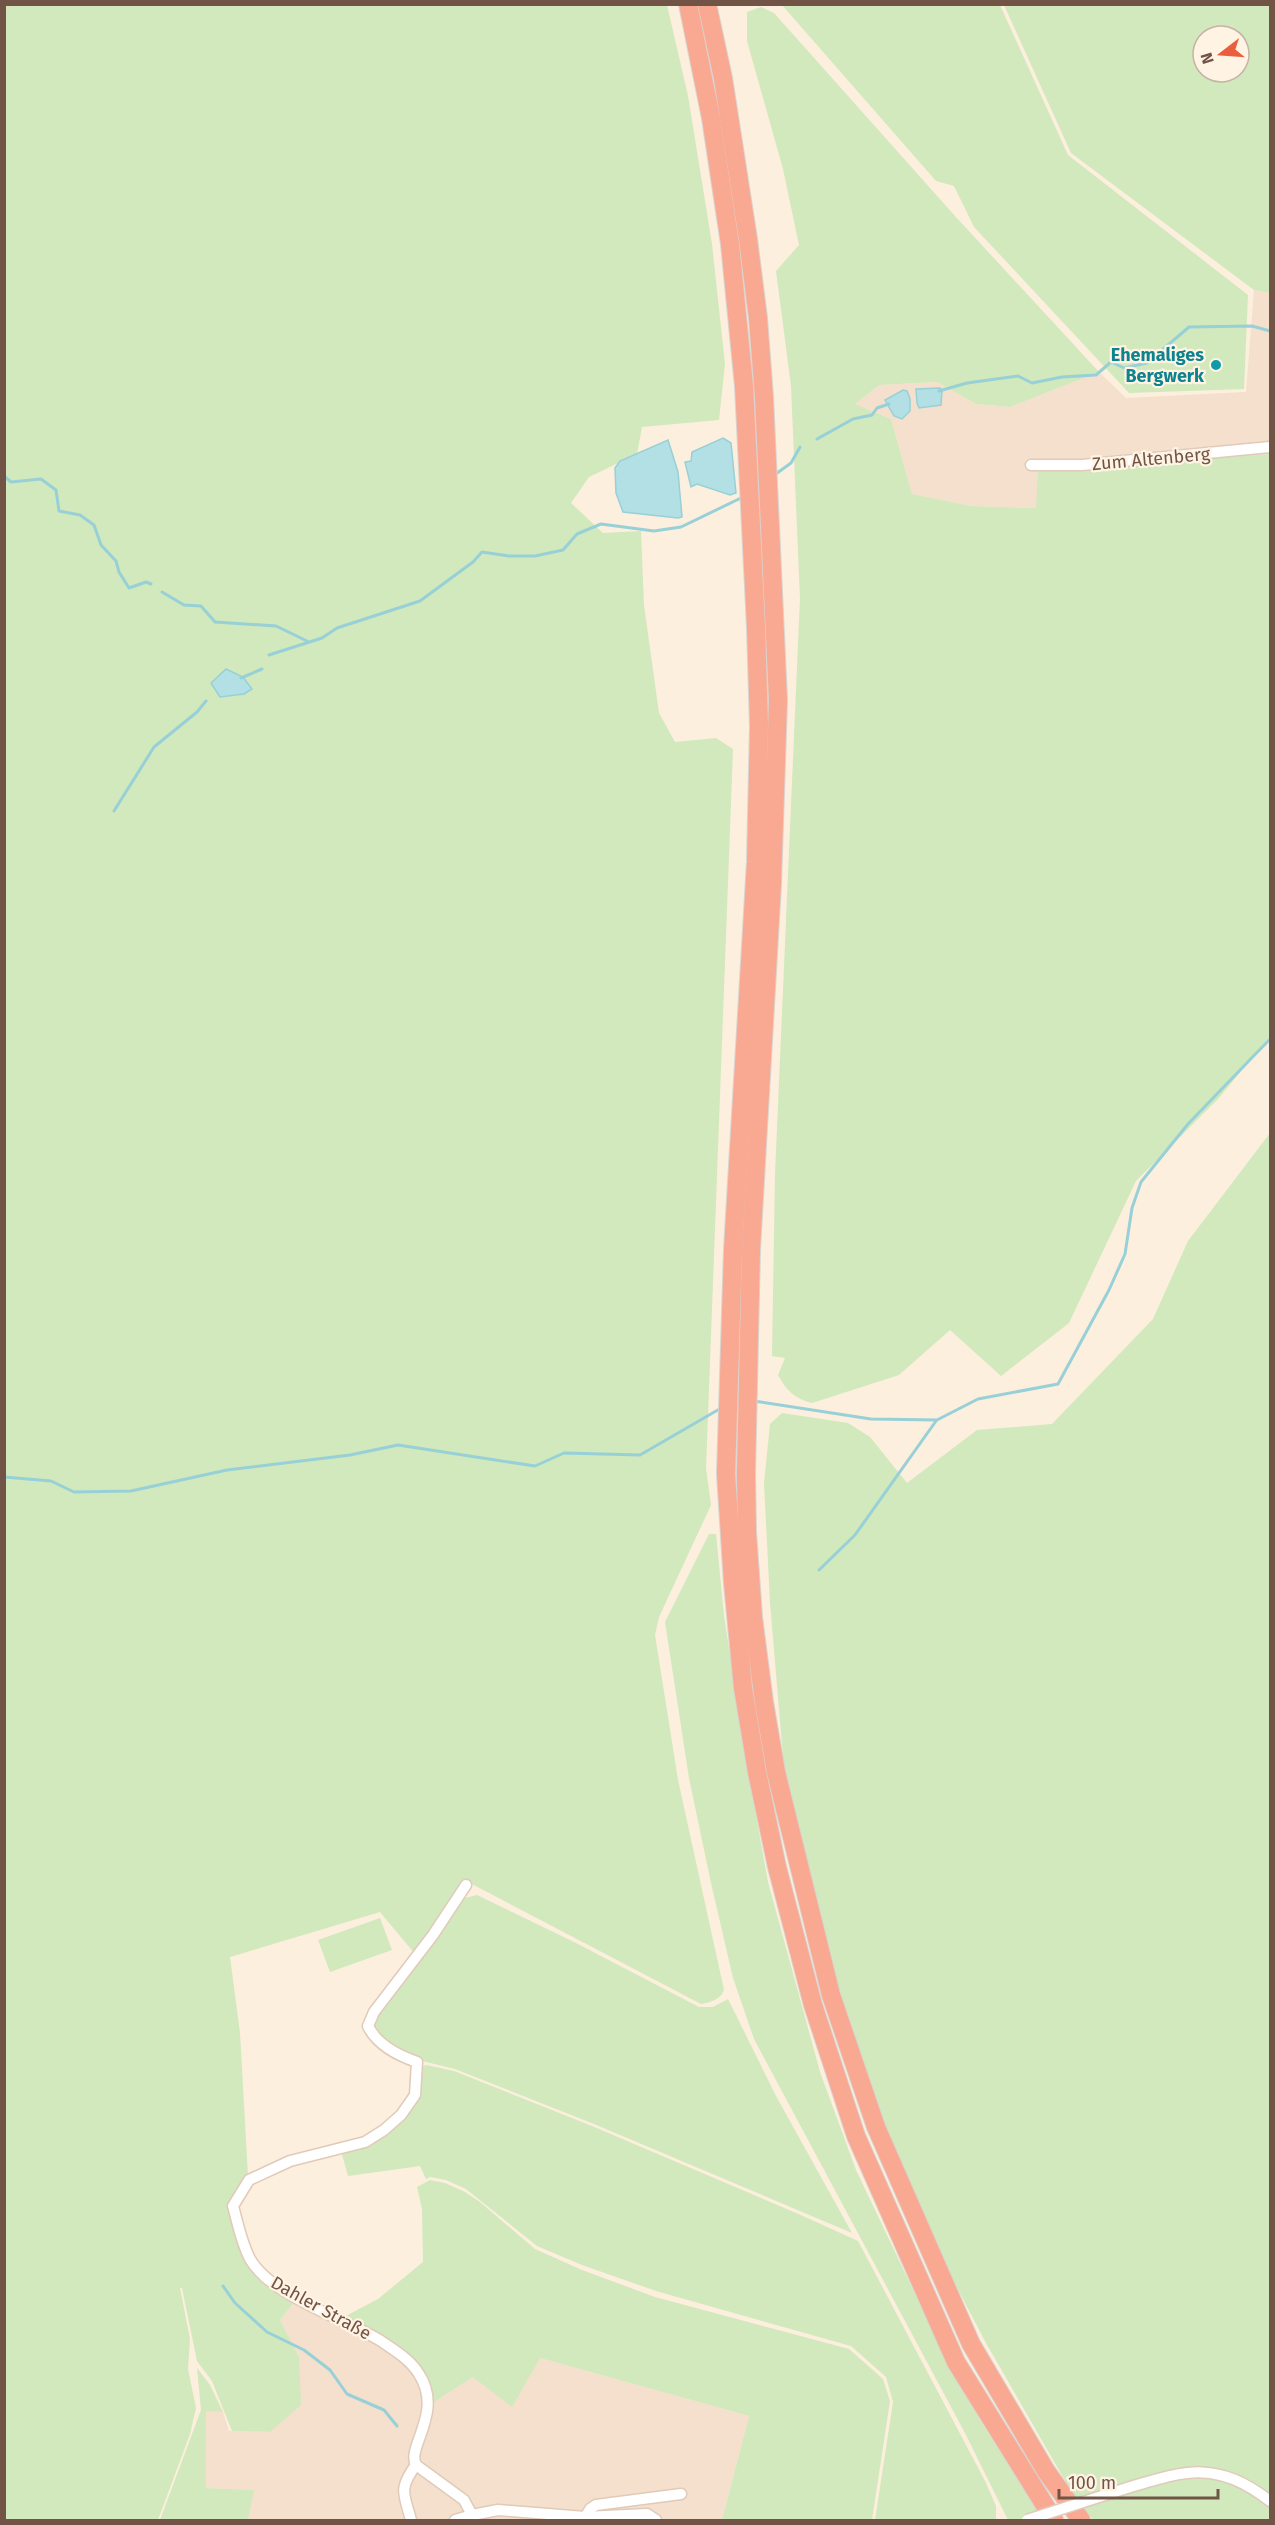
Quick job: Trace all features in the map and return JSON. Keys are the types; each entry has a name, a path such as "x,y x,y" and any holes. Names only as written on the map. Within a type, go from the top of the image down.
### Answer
{"highway":[{"path":"688,4 711,118 730,244 744,386 756,627 759,726 756,862 742,1250 747,1532 752,1607 764,1702 778,1783 831,1995 876,2127 971,2344 1046,2471 1081,2520"},
{"path":"707,4 723,78 748,239 764,397 778,700 772,872 726,1474 733,1583 744,1688 757,1772 777,1866 813,2005 856,2136 956,2362 1054,2520"}],"street":[{"name":"Zum Altenberg","path":"1031,465 1082,465 1270,447"},
{"name":"Dahler Straße","path":"411,2520 403,2487 405,2480 416,2466 413,2454 428,2414 426,2392 418,2372 398,2353 364,2331 275,2286 259,2272 242,2243 233,2206 249,2180 290,2162 365,2142 384,2130 416,2095 417,2062 400,2056 374,2038 368,2026 374,2012 433,1935 466,1885"},
{"path":"416,2466 464,2500 472,2515"},
{"path":"1027,2520 1178,2473 1197,2472 1231,2477 1270,2501"},
{"path":"584,2519 590,2510 604,2503 681,2494"},
{"path":"455,2520 498,2510 584,2519 647,2514 656,2520"}],"shaded area":[{"path":"1254,290 1270,293 1270,454 1038,470 1037,508 971,506 912,494 891,419 854,404 879,385 937,382 976,404 1010,407 1099,372 1126,398 1246,392"},
{"path":"297,2299 363,2332 409,2365 429,2405 473,2377 540,2358 749,2416 722,2520 248,2520 253,2490 206,2488 206,2410 223,2412 229,2431 269,2432 299,2357 280,2320"}],"green space":[{"path":"5,5 667,5 688,96 712,244 725,364 719,420 642,427 637,454 589,477 571,503 603,533 641,531 644,605 659,713 675,742 716,738 733,749 706,1468 711,1505 659,1617 655,1635 678,1780 724,1990 718,1998 701,2004 466,1881 415,1954 380,1912 230,1957 240,2033 248,2176 230,2206 248,2263 297,2299 280,2320 299,2357 301,2405 270,2432 232,2431 212,2381 197,2361 182,2288 180,2288 190,2339 188,2369 196,2408 190,2434 158,2520 5,2520"},
{"path":"782,5 1000,5 1068,155 1248,295 1244,389 1129,393 974,227 954,186 936,181"},
{"path":"1004,5 1270,5 1270,293 1254,290 1071,153"},
{"path":"761,7 774,13 955,216 1099,372 1010,407 976,404 937,382 879,385 855,404 891,419 912,494 971,506 1036,508 1038,470 1270,454 1270,1036 1218,1099 1136,1181 1069,1323 1001,1376 950,1330 899,1375 812,1403 796,1396 784,1385 778,1375 785,1358 772,1356 775,1174 800,598 791,386 776,271 799,245 783,169 747,41 747,12"},
{"path":"1270,1133 1270,2520 1093,2520 1068,2486 986,2343 930,2236 883,2125 840,1995 784,1769 770,1602 764,1483 770,1424 782,1413 848,1423 870,1437 907,1483 977,1430 1052,1424 1153,1319 1188,1241"},
{"path":"709,1534 716,1534 724,1616 768,1882 820,2072 856,2170 917,2298 980,2420 1044,2520 1008,2520 965,2433 754,2039 733,1978 689,1778 665,1622"},
{"path":"477,1895 699,2007 713,2007 728,1999 776,2096 852,2233 594,2124 455,2069 418,2060 375,2037 371,2026 374,2013 456,1906 465,1898"},
{"path":"380,1918 392,1950 330,1972 318,1940"},
{"path":"426,2065 454,2071 592,2126 858,2241 985,2481 996,2506 996,2520 875,2520 893,2402 886,2377 851,2346 656,2291 582,2265 537,2246 466,2189 446,2180 430,2177 426,2179 420,2166 348,2176 341,2151 403,2115 422,2067"},
{"path":"430,2180 445,2183 465,2192 535,2249 582,2270 655,2297 849,2349 883,2379 890,2401 872,2520 722,2520 749,2416 540,2358 512,2407 473,2377 434,2402 428,2381 412,2361 342,2318 378,2299 423,2262 422,2209 417,2187"},
{"path":"197,2368 210,2385 223,2412 206,2411 206,2488 254,2490 248,2520 160,2520 201,2410"}],"water":[{"path":"940,388 942,390 941,405 919,408 916,389"},
{"path":"903,390 907,391 910,399 910,411 902,419 894,416 885,400"},
{"path":"723,438 731,443 736,493 730,495 697,484 691,487 685,462 691,461 692,452"},
{"path":"668,440 678,472 682,517 623,512 616,493 615,468 620,461"},
{"path":"226,669 243,677 252,689 244,694 220,697 211,683"}],"waterway":[{"path":"939,391 967,383 1018,376 1032,383 1062,377 1096,375 1111,362 1124,368 1147,363 1189,327 1252,326 1270,331"},
{"path":"817,439 853,419 872,415 877,408 889,404"},
{"path":"773,476 791,463 800,447"},
{"path":"4,476 11,482 41,479 56,490 59,511 80,515 94,525 101,545 116,561 119,572 129,588 146,582 151,584"},
{"path":"269,655 322,638 337,628 420,601 473,562 482,552 509,556 535,556 563,550 577,534 601,524 654,531 681,527 743,497"},
{"path":"162,592 184,605 201,606 215,622 276,626 307,641"},
{"path":"241,678 262,669"},
{"path":"114,811 154,747 197,712 206,701"},
{"path":"754,1401 871,1419 937,1420 978,1399 1058,1384 1109,1290 1125,1254 1132,1208 1141,1182 1188,1124 1270,1039"},
{"path":"4,1477 51,1481 74,1492 131,1491 227,1470 350,1455 398,1445 535,1466 564,1453 640,1455 723,1407"},
{"path":"819,1570 855,1535 936,1421"},
{"path":"223,2286 235,2303 267,2332 304,2350 330,2370 347,2394 384,2410 397,2426"}],"place":[{"name":"Ehemaliges Bergwerk","path":"1216,365"}]}
